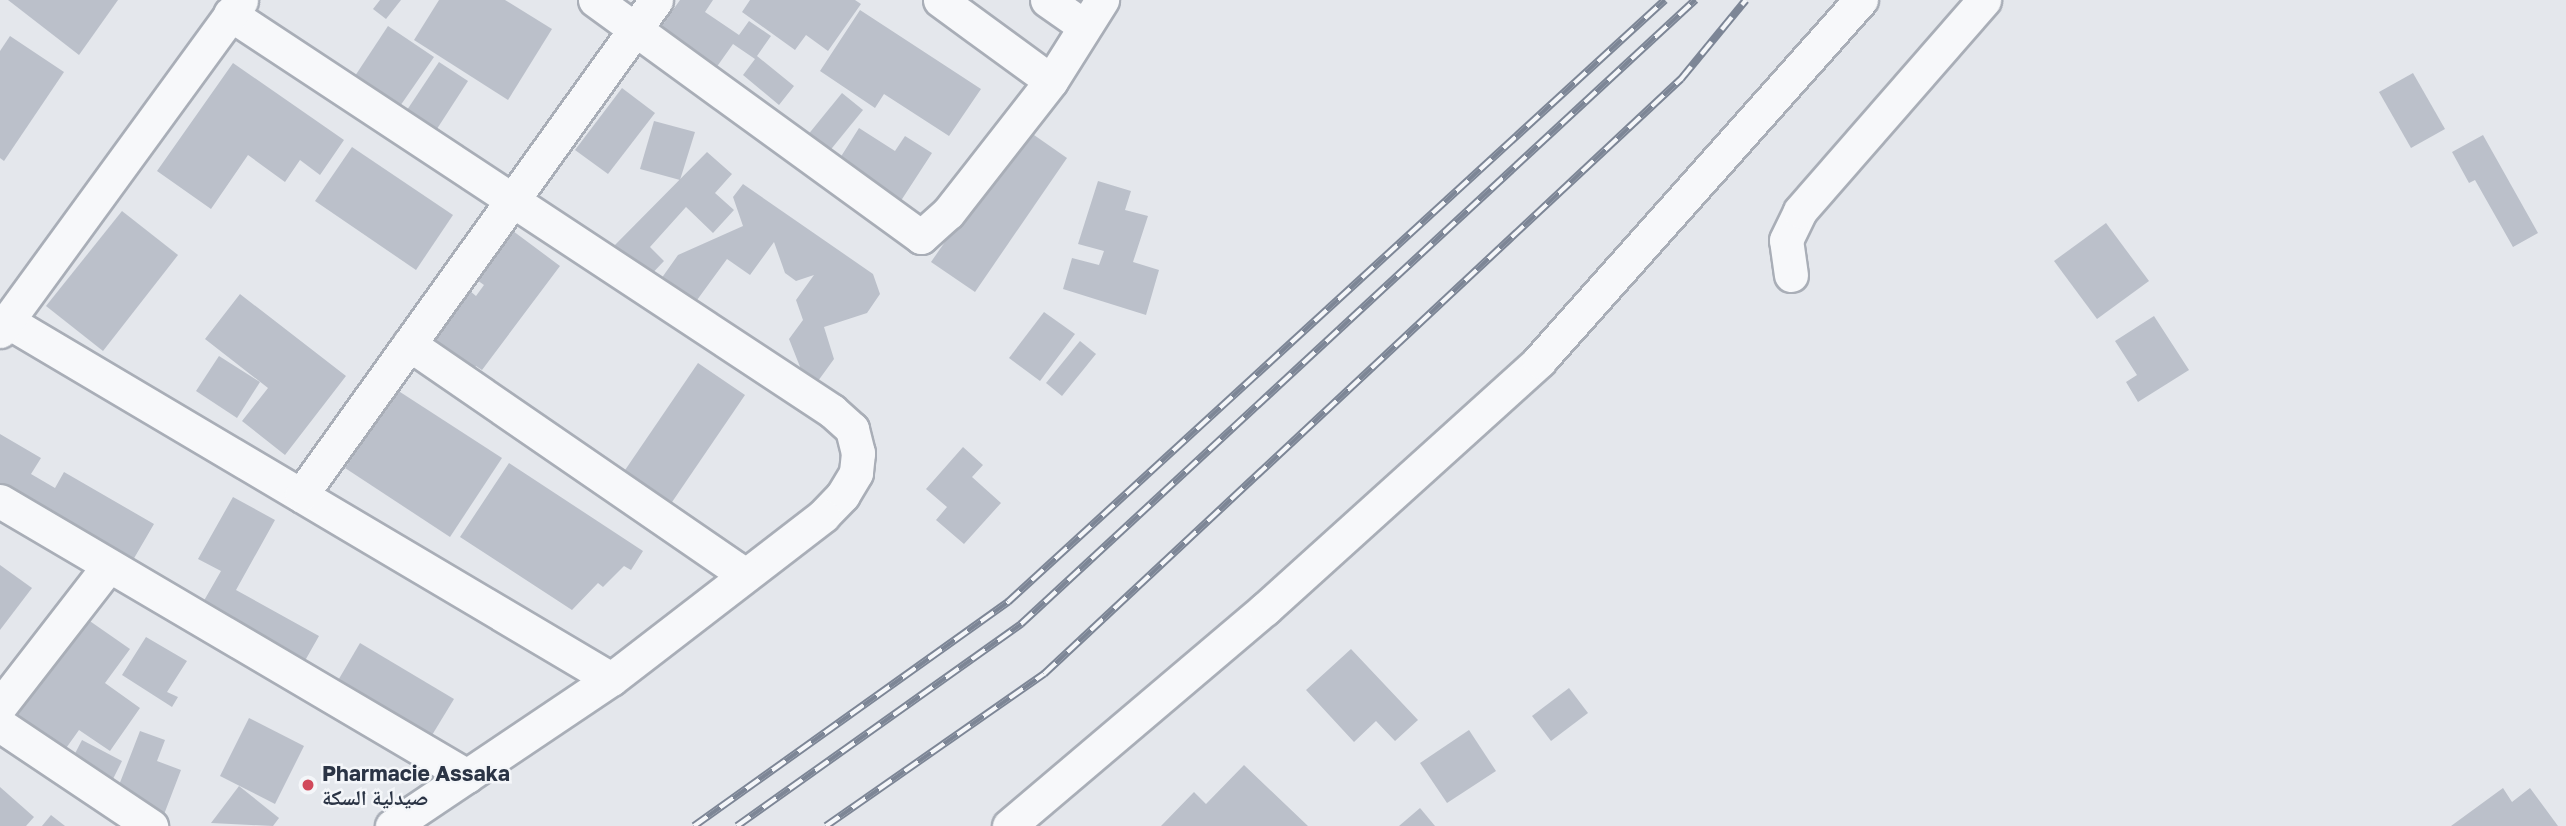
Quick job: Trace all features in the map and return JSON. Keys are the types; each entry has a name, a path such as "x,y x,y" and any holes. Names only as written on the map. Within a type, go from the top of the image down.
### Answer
{"street":[{"path":"596,0 921,237 948,213 1051,81 1093,13 1047,0"},
{"path":"301,495 507,201 656,0"},
{"path":"940,0 1051,81"},
{"path":"1009,826 1265,609 1539,361 1861,0"},
{"path":"1791,275 1786,240 1800,211 1984,0"},
{"path":"392,826 611,679 843,495 856,473 852,429 832,411 507,201 236,7 3,326 301,495 611,679"},
{"path":"409,344 745,575"},
{"path":"0,501 107,568 467,776"},
{"path":"0,706 107,568"},
{"path":"0,724 151,826"}],"building":[{"path":"8,0 118,0 79,55"},
{"path":"380,0 401,0 386,19 373,9"},
{"path":"439,0 505,0 552,29 508,100 414,40"},
{"path":"680,0 713,0 705,12 739,35 749,21 771,36 757,56 794,86 779,105 743,75 755,59 733,44 711,75 654,37"},
{"path":"750,0 855,0 861,4 828,51 806,35 795,50 742,12"},
{"path":"860,10 981,89 949,136 884,94 875,108 820,71"},
{"path":"388,26 434,57 398,109 353,79"},
{"path":"10,36 64,72 4,161 0,158 0,51"},
{"path":"439,62 468,81 433,135 403,116"},
{"path":"233,63 344,140 320,175 300,160 285,182 248,155 211,209 157,171"},
{"path":"2413,73 2445,129 2411,148 2379,92"},
{"path":"622,88 655,113 608,174 575,150"},
{"path":"842,93 863,110 819,164 798,147"},
{"path":"654,121 695,132 680,180 640,169"},
{"path":"859,128 895,151 905,136 932,153 893,213 835,166"},
{"path":"1024,128 1067,158 975,292 931,262"},
{"path":"2483,135 2538,233 2513,247 2475,180 2469,183 2452,152"},
{"path":"352,147 453,215 416,270 315,201"},
{"path":"707,152 732,174 715,193 734,210 713,233 686,207 650,247 664,261 645,281 611,249"},
{"path":"1098,181 1131,191 1125,210 1148,216 1133,262 1159,270 1146,315 1063,289 1072,258 1099,265 1104,251 1078,244"},
{"path":"743,184 873,274 880,294 867,313 824,327 834,359 810,392 789,339 803,320 796,300 814,275 796,281 785,273 774,242 750,275 727,259 689,311 661,279 678,255 743,226 733,197"},
{"path":"122,211 178,255 103,351 46,306"},
{"path":"2106,223 2149,281 2097,319 2054,261"},
{"path":"513,231 560,266 482,370 476,366 473,370 433,341 470,291 476,296 484,285 477,280"},
{"path":"240,294 346,376 285,455 242,421 268,388 205,339"},
{"path":"1044,312 1075,334 1040,381 1009,358"},
{"path":"2154,316 2189,370 2138,402 2126,382 2137,375 2115,341"},
{"path":"1080,341 1096,354 1062,396 1046,383"},
{"path":"219,356 260,382 237,418 196,391"},
{"path":"698,363 745,395 668,508 621,476"},
{"path":"397,390 502,458 450,537 345,468"},
{"path":"0,434 41,458 31,474 55,488 64,472 154,524 126,572 0,485"},
{"path":"963,447 983,465 972,477 1001,503 964,544 936,520 947,507 926,489"},
{"path":"509,463 643,551 631,570 624,566 603,587 598,583 572,610 460,537"},
{"path":"233,497 275,520 236,590 319,636 298,673 194,618 221,571 198,559"},
{"path":"0,565 32,588 0,630"},
{"path":"84,617 130,649 105,683 140,708 110,751 79,730 59,758 9,723"},
{"path":"146,637 187,661 167,692 178,697 172,707 122,675"},
{"path":"360,643 454,699 426,745 333,689"},
{"path":"1351,649 1418,720 1395,741 1376,721 1354,742 1306,690"},
{"path":"1569,688 1588,713 1551,741 1532,716"},
{"path":"249,718 304,746 275,804 220,776"},
{"path":"1469,730 1496,771 1447,803 1420,763"},
{"path":"140,731 165,740 157,761 181,770 163,817 114,798"},
{"path":"82,740 122,761 109,787 68,767"},
{"path":"1244,765 1308,826 1161,826 1194,792 1206,804"},
{"path":"239,786 279,818 273,826 211,823"},
{"path":"0,787 34,817 26,826 0,826"},
{"path":"2503,788 2512,802 2530,788 2558,826 2451,826"},
{"path":"1420,808 1435,826 1399,826"},
{"path":"51,815 65,826 42,826"}],"railway":[{"path":"694,826 1008,602 1665,0"},
{"path":"737,826 1021,624 1695,0"},
{"path":"826,826 1044,674 1681,79 1746,0"}],"place":[{"name":"Pharmacie Assaka صيدلية السكة","path":"308,785"}]}
